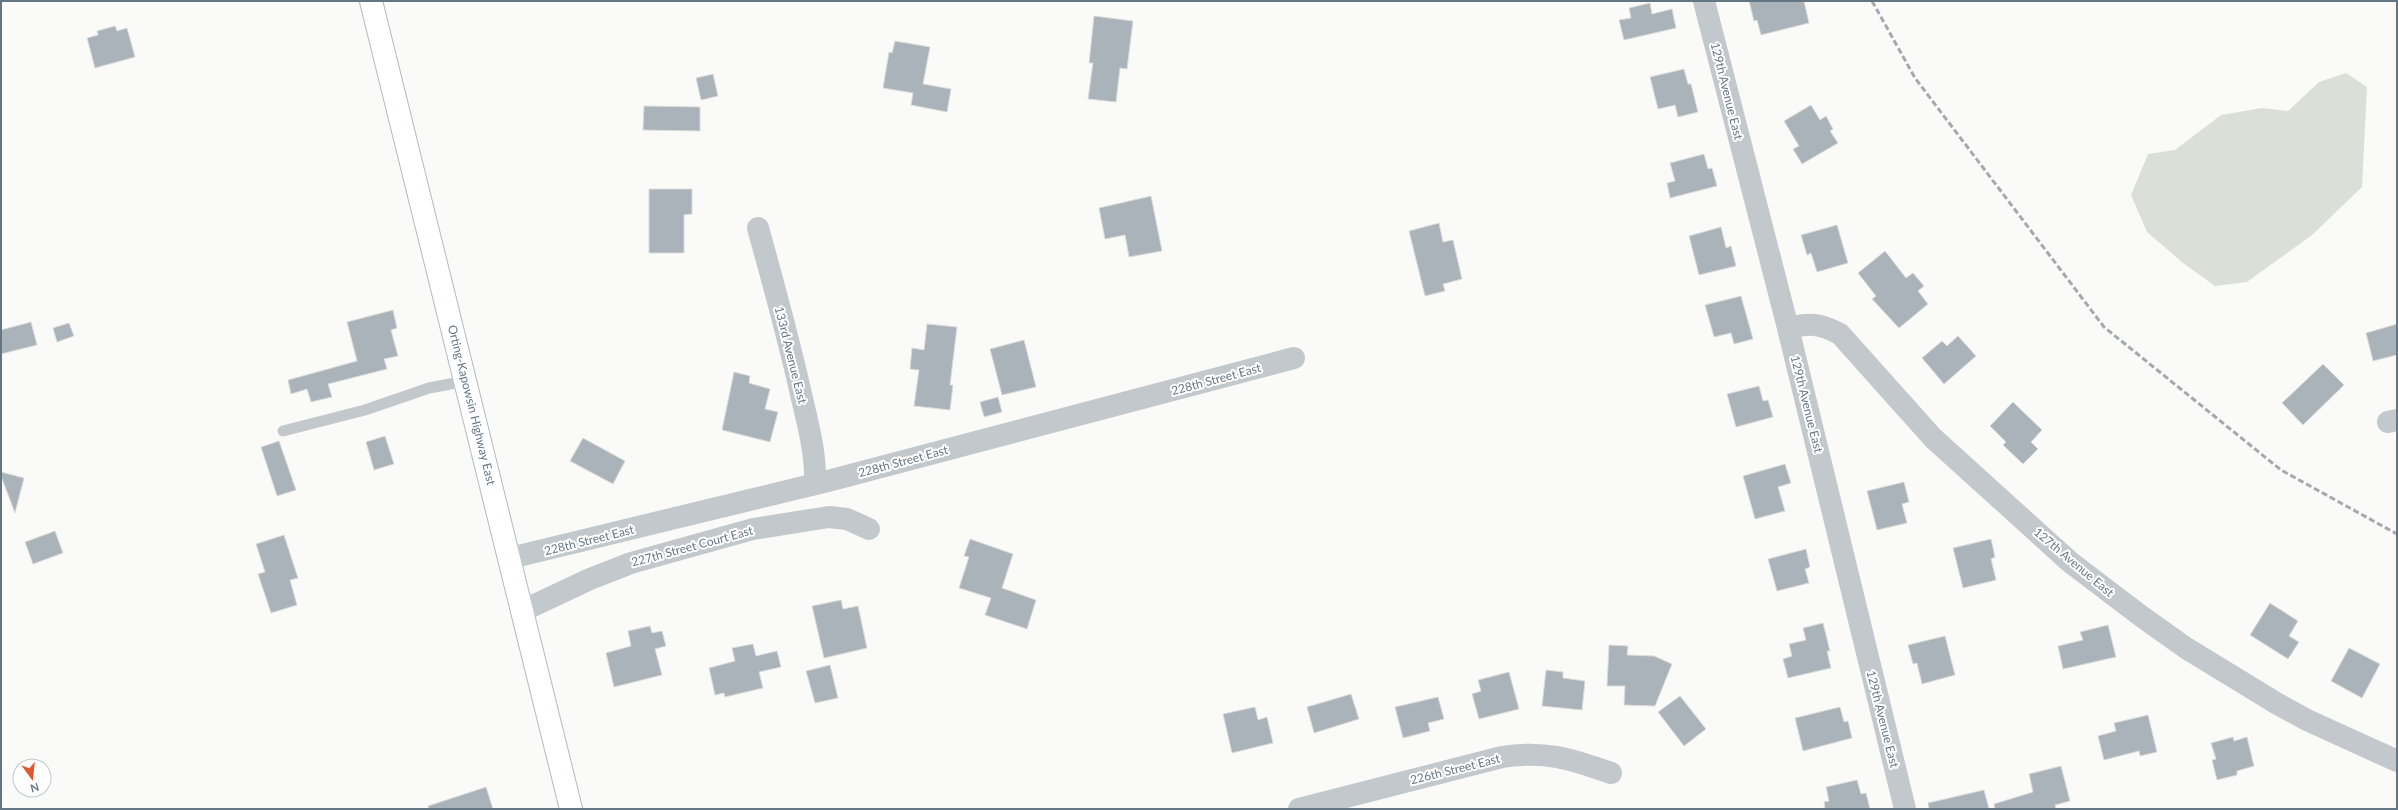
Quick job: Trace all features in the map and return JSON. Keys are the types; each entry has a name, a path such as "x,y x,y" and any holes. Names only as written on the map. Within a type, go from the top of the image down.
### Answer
{"main road":[{"name":"Orting-Kapowsin Highway East","path":"372,1 571,809"}],"street":[{"name":"129th Avenue East","path":"1704,1 1788,328 1905,809"},
{"name":"133rd Avenue East","path":"758,228 786,330 809,430 816,464 815,483"},
{"name":"127th Avenue East","path":"1788,328 1810,323 1827,327 1840,334 1933,438 2070,562 2140,616 2186,648 2276,703 2314,723 2397,761"},
{"name":"228th Street East","path":"510,558 815,483 1294,358"},
{"name":"227th Street Court East","path":"522,612 590,579 631,563 753,529 829,517 847,519 869,529"},
{"name":"226th Street East","path":"1299,809 1502,757 1525,753 1567,758 1610,773"}],"lane":[{"path":"283,431 365,410 429,388 466,381"}],"shaded area":[{"path":"2346,73 2367,87 2362,187 2312,235 2247,282 2215,286 2183,263 2147,232 2131,195 2148,154 2175,150 2221,115 2262,108 2288,111 2319,82"}],"building":[{"path":"1749,1 1804,1 1809,23 1761,35 1757,20 1754,21"},
{"path":"1650,3 1652,14 1672,9 1676,28 1624,40 1619,20 1631,18 1629,8"},
{"path":"1094,16 1133,21 1127,69 1120,68 1116,102 1088,99 1093,63 1089,63"},
{"path":"115,26 117,31 127,28 135,57 95,68 87,38 98,35 97,31"},
{"path":"895,41 930,47 923,84 951,89 947,112 911,105 913,93 883,88 889,52 892,53"},
{"path":"1684,69 1688,84 1691,84 1698,112 1678,117 1675,105 1658,109 1650,77"},
{"path":"713,74 718,96 701,100 696,78"},
{"path":"1811,105 1820,120 1826,116 1833,129 1830,131 1838,143 1802,164 1793,149 1799,146 1784,121"},
{"path":"644,106 700,107 700,131 643,130"},
{"path":"1704,154 1708,169 1712,168 1717,186 1670,198 1667,183 1675,181 1670,163"},
{"path":"649,189 692,189 692,214 684,215 684,253 649,253"},
{"path":"1151,196 1162,251 1129,257 1125,235 1105,239 1099,208"},
{"path":"1439,223 1443,242 1453,240 1462,279 1443,284 1445,291 1425,296 1409,231"},
{"path":"1837,225 1848,263 1817,272 1811,253 1807,255 1801,235"},
{"path":"1721,227 1726,248 1731,246 1736,266 1699,275 1689,236"},
{"path":"1885,251 1906,278 1913,273 1924,286 1918,291 1928,304 1899,328 1872,299 1876,296 1858,273"},
{"path":"1741,296 1753,339 1734,344 1731,333 1714,337 1705,305"},
{"path":"393,310 397,328 391,330 398,356 384,359 387,369 328,384 332,397 311,402 307,389 291,394 288,380 357,361 347,322"},
{"path":"31,322 37,345 1,354 1,330"},
{"path":"69,323 74,336 57,342 53,328"},
{"path":"927,324 957,327 950,385 953,385 950,410 914,406 919,370 910,369 912,348 924,350"},
{"path":"2397,324 2397,355 2373,361 2366,333"},
{"path":"1958,336 1976,356 1944,384 1922,358 1942,341 1947,346"},
{"path":"1024,340 1036,387 1002,395 990,349"},
{"path":"2323,364 2344,385 2303,425 2282,403"},
{"path":"734,372 750,376 749,383 770,389 765,409 778,412 770,442 722,430"},
{"path":"1759,386 1763,401 1768,400 1773,417 1736,427 1727,394"},
{"path":"998,397 1002,412 984,417 980,402"},
{"path":"2013,402 2042,430 2031,442 2038,449 2023,464 2003,445 2006,442 1990,426"},
{"path":"385,436 394,464 374,470 366,442"},
{"path":"583,438 625,461 613,484 570,461"},
{"path":"279,441 296,490 277,496 261,447"},
{"path":"1785,464 1791,483 1778,487 1785,511 1755,519 1743,476"},
{"path":"1,472 24,478 15,513 1,476"},
{"path":"1904,482 1909,502 1902,504 1907,523 1877,530 1867,491"},
{"path":"55,531 63,553 33,564 25,542"},
{"path":"284,535 298,578 290,580 297,605 271,613 258,574 265,572 256,544"},
{"path":"970,539 1013,554 1002,588 1036,600 1027,629 985,615 991,598 959,588 969,557 964,556"},
{"path":"1991,539 1995,557 1991,559 1996,580 1963,588 1953,548"},
{"path":"1806,549 1810,567 1805,569 1809,583 1777,591 1768,559"},
{"path":"841,600 843,609 858,606 867,648 824,658 812,606"},
{"path":"2270,603 2298,621 2289,636 2299,642 2288,659 2250,635"},
{"path":"1823,623 1830,651 1827,651 1831,668 1788,678 1783,659 1792,656 1789,644 1806,640 1803,628"},
{"path":"2108,625 2116,657 2063,669 2058,646 2083,640 2080,632"},
{"path":"650,626 652,633 662,631 666,646 655,649 662,675 614,687 606,653 631,646 628,631"},
{"path":"1945,636 1955,675 1922,684 1917,663 1913,664 1908,645"},
{"path":"753,644 756,656 777,651 781,667 759,672 763,688 725,697 724,693 715,695 709,668 735,661 732,648"},
{"path":"1609,645 1628,646 1627,655 1654,656 1672,664 1655,706 1624,705 1625,686 1607,686"},
{"path":"2349,648 2380,664 2362,698 2331,681"},
{"path":"830,665 838,698 815,703 806,671"},
{"path":"1546,670 1563,672 1563,678 1585,681 1582,710 1542,706"},
{"path":"1509,672 1519,709 1479,719 1472,694 1481,691 1478,680"},
{"path":"1351,694 1359,719 1314,733 1307,707"},
{"path":"1680,696 1706,729 1684,746 1658,712"},
{"path":"1438,697 1444,719 1428,723 1430,731 1403,738 1395,707"},
{"path":"1255,707 1258,720 1267,717 1273,743 1232,753 1223,714"},
{"path":"1840,707 1844,722 1848,721 1852,738 1803,751 1795,718"},
{"path":"2148,715 2157,752 2140,756 2139,751 2104,760 2098,736 2116,731 2114,723"},
{"path":"2233,737 2234,741 2247,737 2254,766 2237,771 2237,775 2217,780 2212,760 2216,759 2211,743"},
{"path":"2061,766 2070,801 2055,805 2056,809 1995,809 1994,804 2033,792 2029,774"},
{"path":"1857,780 1861,794 1866,793 1870,809 1825,809 1824,802 1829,801 1826,787"},
{"path":"486,787 493,809 429,809 428,806"},
{"path":"1984,790 1989,809 1929,809 1928,803"}],"railway":[{"path":"1872,1 1915,78 2104,327 2281,470 2397,534"}]}
